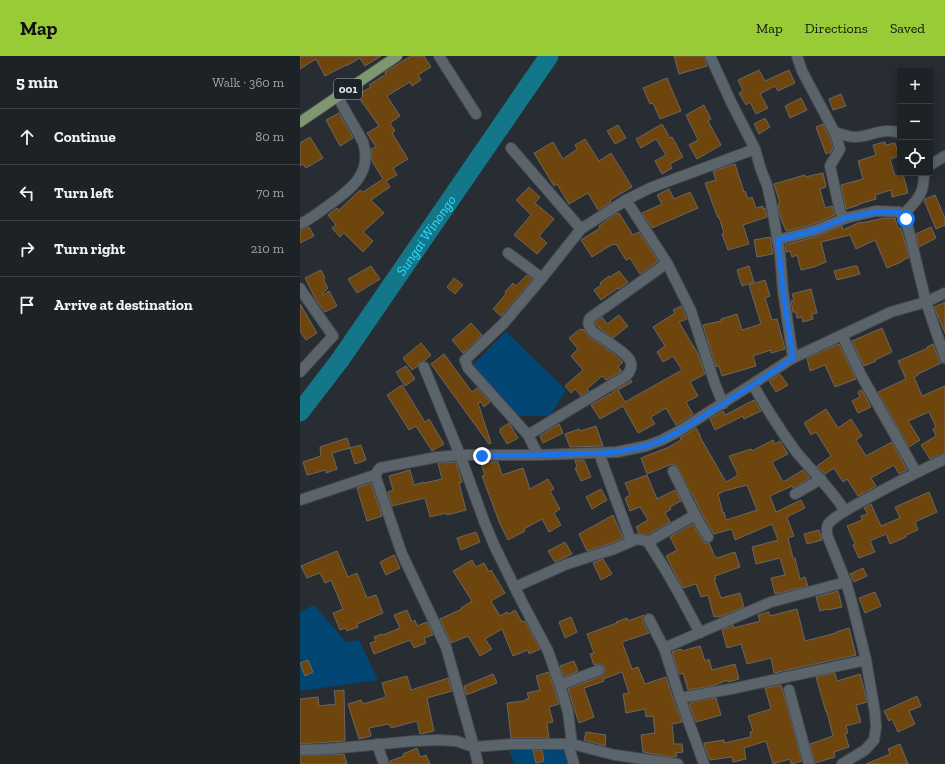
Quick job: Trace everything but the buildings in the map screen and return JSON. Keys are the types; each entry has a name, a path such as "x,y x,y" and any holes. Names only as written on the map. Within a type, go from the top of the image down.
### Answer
{"main road":[{"name":"001","path":"300,122 397,56"}],"street":[{"path":"439,56 476,114"},
{"path":"710,56 755,149 771,202 778,240 783,291 793,358"},
{"path":"797,56 802,71 836,133 840,149 830,166 840,211 846,218"},
{"path":"300,224 310,220 349,190 363,171 366,150 337,96"},
{"path":"836,133 856,138 887,130 897,132"},
{"path":"511,148 581,229"},
{"path":"538,455 528,435 468,368 465,360 466,358 503,324 581,229 626,200 662,184 755,149"},
{"path":"933,163 945,156"},
{"path":"903,214 922,193 924,176"},
{"path":"626,200 667,263 691,311 723,404"},
{"path":"778,240 816,230 846,218 876,212 899,212 903,214 906,219 926,302 945,358"},
{"path":"508,253 542,278"},
{"path":"528,435 626,376 630,372 631,363 627,355 592,331 589,325 589,320 667,263"},
{"path":"300,288 333,336 300,372"},
{"path":"300,500 375,475 380,468 437,457 460,455 600,453 617,452 646,446 680,431 793,358 891,312 926,302 945,293"},
{"path":"842,335 862,375 916,472"},
{"path":"424,367 460,455 494,545 548,651 568,712 570,744 574,764"},
{"path":"753,385 780,430 798,454 835,496 845,511"},
{"path":"600,453 631,542"},
{"path":"842,764 866,750 874,740 876,727 866,660 846,582 827,535 829,522 845,511 892,485 945,459"},
{"path":"673,471 708,537"},
{"path":"375,475 402,554 446,647 478,764"},
{"path":"795,494 821,479"},
{"path":"648,542 695,515"},
{"path":"515,587 567,564 641,539 648,542 677,590 700,633"},
{"path":"664,648 771,602 846,582"},
{"path":"649,619 664,648 704,764"},
{"path":"680,698 736,688 866,660"},
{"path":"560,685 599,670"},
{"path":"789,690 809,764"},
{"path":"300,750 437,740 456,741 474,747 512,744 570,744 615,760 678,764"},
{"path":"377,744 384,764"}],"shaded area":[{"path":"506,331 566,390 550,416 517,416 473,365"},
{"path":"314,605 346,642 359,640 378,680 300,691 300,612"},
{"path":"565,745 571,764 514,764 509,750"}],"waterway":[{"name":"Sungai Winongo","path":"300,412 340,360 549,56"}],"route":[{"path":"482,456 617,452 646,446 680,431 793,358 783,291 778,240 816,230 846,218 876,212 899,212 903,214 906,219"}]}
